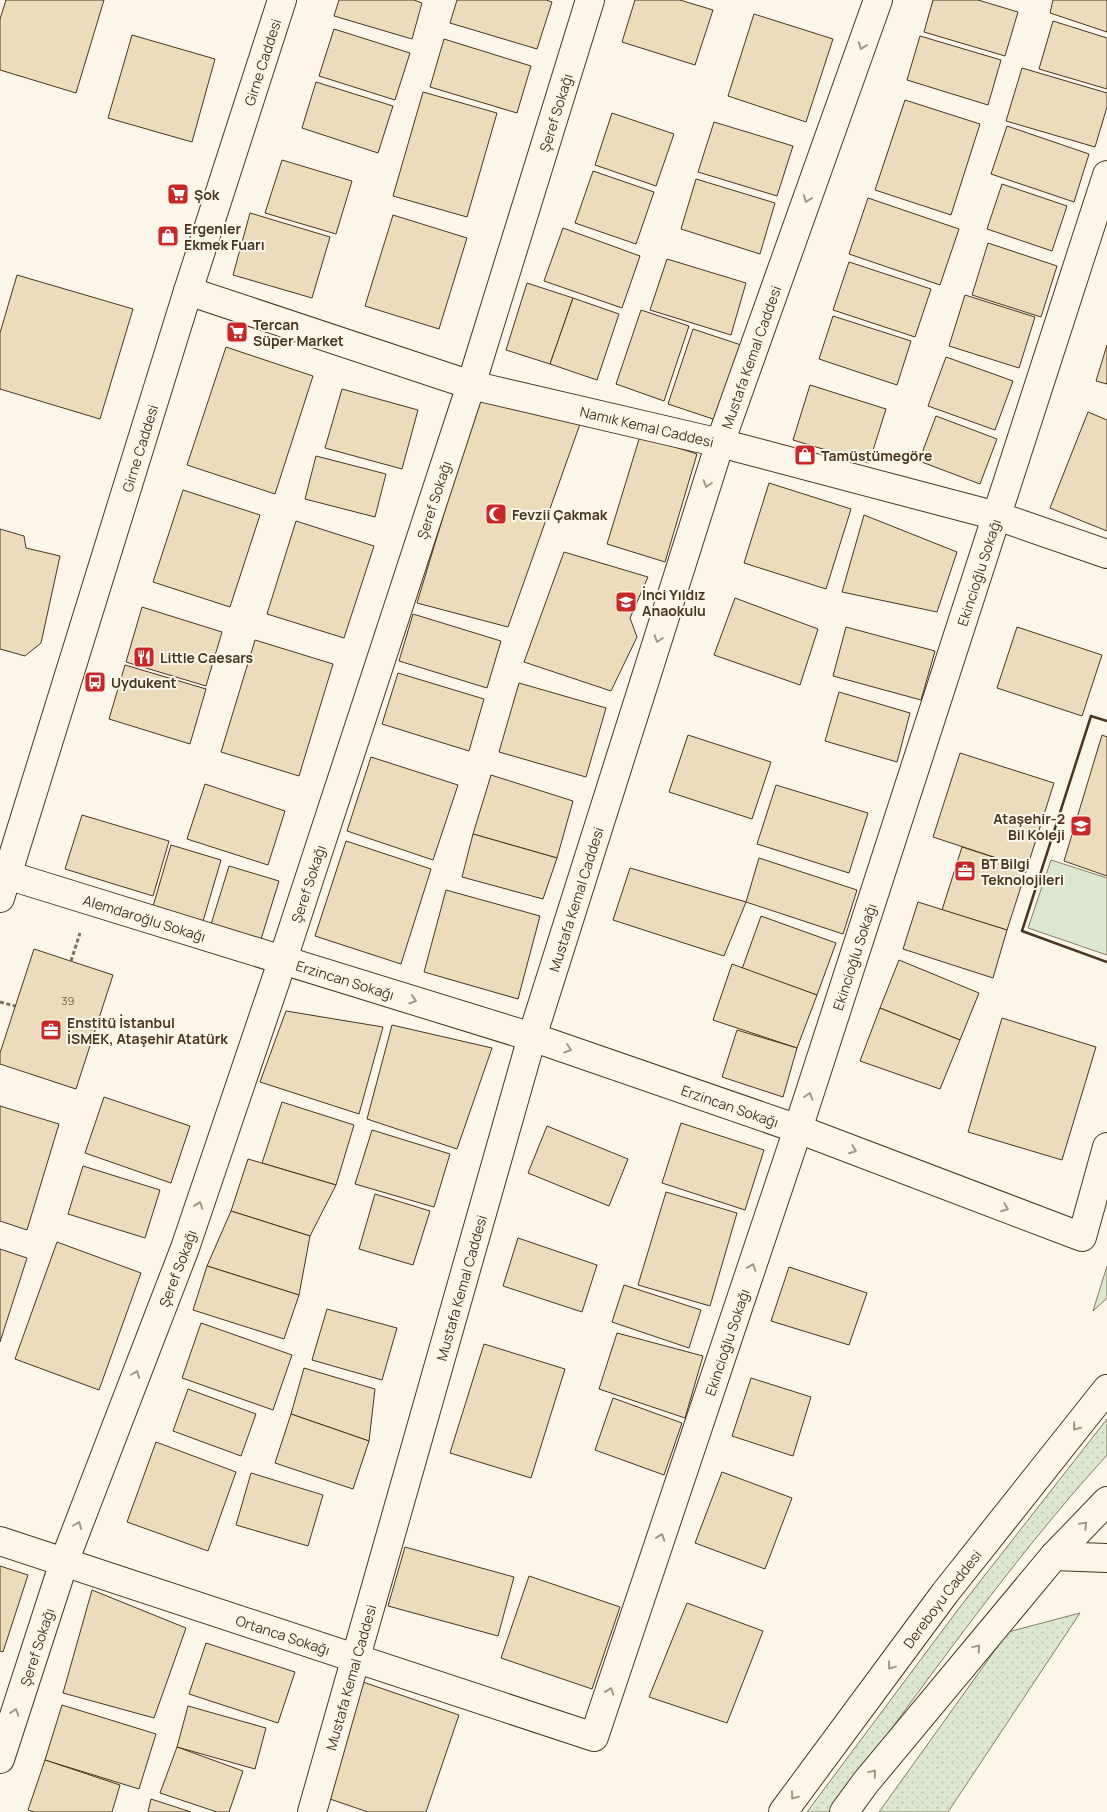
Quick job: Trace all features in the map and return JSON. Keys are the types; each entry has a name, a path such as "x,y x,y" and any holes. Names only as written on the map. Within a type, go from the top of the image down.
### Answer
{"street":[{"name":"Girne Caddesi","path":"4,886 188,291 282,0"},
{"name":"Şeref Sokağı","path":"0,1759 64,1562 185,1248 283,959 471,385 590,0"},
{"name":"Mustafa Kemal Caddesi","path":"312,1812 357,1659 532,1037 720,443 878,0"},
{"name":"Ekincioğlu Sokağı","path":"594,1737 798,1129 1107,175"},
{"name":"Namık Kemal Caddesi","path":"188,291 471,385 720,443 997,516 1107,554"},
{"name":"Alemdaroğlu Sokağı","path":"4,886 283,959"},
{"name":"Erzincan Sokağı","path":"283,959 532,1037 798,1129 1082,1237 1107,1147"},
{"name":"Dereboyu Caddesi","path":"783,1812 945,1593 1107,1389"},
{"path":"844,1812 872,1775 1054,1556 1107,1501"},
{"name":"Ortanca Sokağı","path":"0,1541 594,1737"},
{"path":"1054,1556 1107,1558"}],"path":[{"path":"71,961 82,926"},
{"path":"0,1002 15,1006"}],"green space":[{"path":"1051,860 1107,878 1107,955 1028,928"},
{"path":"1107,1266 1107,1298 1093,1311"},
{"path":"1107,1419 1107,1455 1034,1540 999,1585 830,1812 807,1812 960,1607"},
{"path":"1080,1613 948,1812 879,1812 1008,1632"}],"building":[{"path":"6,0 104,0 76,93 0,70 0,19"},
{"path":"339,0 414,0 422,3 412,39 334,16"},
{"path":"457,0 546,0 552,2 537,49 450,23"},
{"path":"635,0 680,0 713,10 695,65 622,42"},
{"path":"933,0 978,0 1018,12 1005,56 924,32"},
{"path":"1053,0 1107,0 1107,32 1050,13"},
{"path":"754,14 833,39 806,122 728,96"},
{"path":"1053,21 1107,38 1107,89 1039,69"},
{"path":"334,29 410,53 395,100 319,76"},
{"path":"132,35 215,59 192,142 108,118"},
{"path":"920,36 1001,60 988,105 907,80"},
{"path":"444,39 531,66 517,113 430,87"},
{"path":"1022,68 1107,93 1107,107 1095,147 1006,121"},
{"path":"316,82 393,106 378,153 302,128"},
{"path":"423,92 497,113 467,217 393,196"},
{"path":"905,100 980,124 951,215 875,190"},
{"path":"612,113 674,134 656,186 595,165"},
{"path":"714,122 793,146 777,196 698,172"},
{"path":"1007,126 1089,154 1074,202 991,174"},
{"path":"282,160 352,181 336,234 265,213"},
{"path":"593,171 654,192 636,244 575,223"},
{"path":"696,179 775,203 760,254 681,229"},
{"path":"1002,184 1067,206 1052,251 987,229"},
{"path":"868,198 959,229 940,285 849,254"},
{"path":"250,213 330,237 312,298 233,275"},
{"path":"393,215 467,238 439,329 365,306"},
{"path":"563,228 640,256 622,308 544,281"},
{"path":"988,243 1057,266 1041,317 972,295"},
{"path":"667,259 746,283 731,335 650,310"},
{"path":"849,262 931,289 915,337 833,310"},
{"path":"17,275 133,309 100,419 0,389 0,333"},
{"path":"527,283 573,298 550,364 506,350"},
{"path":"965,295 1035,317 1019,368 949,346"},
{"path":"573,298 619,314 597,380 550,364"},
{"path":"641,310 689,326 664,401 616,384"},
{"path":"833,316 911,341 897,385 819,359"},
{"path":"693,329 741,345 716,420 668,404"},
{"path":"1107,345 1107,384 1096,381"},
{"path":"226,347 313,376 275,494 187,465"},
{"path":"946,357 1013,381 995,430 928,406"},
{"path":"810,385 886,409 869,463 793,440"},
{"path":"342,389 418,410 402,469 325,448"},
{"name":"Fevzii Çakmak","path":"478,401 580,424 508,627 417,603"},
{"path":"1088,412 1107,420 1107,531 1050,508"},
{"path":"936,416 997,439 980,484 919,461"},
{"path":"640,436 697,454 665,562 607,544"},
{"path":"316,456 386,474 375,517 305,499"},
{"path":"769,483 851,509 826,589 744,563"},
{"path":"183,490 260,515 230,607 153,582"},
{"path":"864,515 957,552 937,612 842,592"},
{"path":"296,521 374,546 344,638 267,614"},
{"path":"0,529 24,536 26,548 60,556 41,643 25,656 0,649"},
{"path":"564,552 648,577 630,618 637,637 611,691 524,662"},
{"path":"735,598 818,629 800,685 714,655"},
{"path":"142,607 222,632 206,686 126,662"},
{"path":"413,614 501,641 487,688 399,661"},
{"path":"846,627 935,651 921,700 833,676"},
{"path":"1017,627 1102,655 1082,716 997,688"},
{"path":"255,640 333,664 299,776 221,752"},
{"path":"125,665 206,689 190,744 109,719"},
{"path":"398,673 484,699 469,751 382,724"},
{"path":"519,683 606,708 586,777 499,752"},
{"path":"839,692 910,713 897,762 825,741"},
{"path":"688,735 771,762 752,819 669,792"},
{"path":"1102,735 1107,737 1107,876 1064,861"},
{"path":"960,753 1054,783 1027,868 933,837"},
{"path":"371,757 458,785 433,860 347,831"},
{"path":"491,775 573,801 557,858 473,834"},
{"path":"205,784 285,811 268,865 187,839"},
{"path":"776,785 868,813 849,873 757,844"},
{"path":"82,815 169,841 153,896 65,869"},
{"path":"473,834 557,858 543,899 462,877"},
{"path":"346,841 431,869 401,964 315,936"},
{"path":"171,845 221,860 201,928 151,913"},
{"path":"962,847 1027,868 1007,930 942,910"},
{"path":"759,858 857,890 843,934 746,902"},
{"path":"229,866 279,881 258,949 208,934"},
{"path":"630,868 746,902 724,956 613,920"},
{"path":"446,890 540,916 518,999 424,972"},
{"path":"918,902 1007,930 993,978 903,949"},
{"path":"761,916 836,943 817,995 742,969"},
{"name":"Enstitü İstanbul İSMEK, Ataşehir Atatürk","path":"34,949 113,975 76,1089 0,1064 0,1053"},
{"path":"899,960 979,993 960,1040 880,1008"},
{"path":"732,964 817,995 797,1048 713,1020"},
{"path":"880,1008 960,1040 940,1089 860,1061"},
{"path":"286,1011 383,1027 359,1114 260,1082"},
{"path":"1002,1018 1096,1047 1062,1160 968,1132"},
{"path":"392,1025 492,1048 457,1149 367,1119"},
{"path":"737,1030 797,1048 783,1097 722,1077"},
{"path":"104,1097 190,1126 171,1183 85,1153"},
{"path":"282,1102 354,1125 336,1185 262,1163"},
{"path":"0,1106 59,1124 27,1230 0,1221"},
{"path":"681,1123 764,1150 745,1210 662,1183"},
{"path":"547,1126 628,1159 609,1206 528,1173"},
{"path":"372,1130 450,1154 434,1207 355,1184"},
{"path":"248,1159 336,1185 310,1236 231,1211"},
{"path":"83,1166 160,1190 145,1238 68,1214"},
{"path":"666,1192 737,1213 710,1306 638,1285"},
{"path":"375,1194 430,1211 413,1265 359,1249"},
{"path":"231,1211 310,1236 299,1295 207,1266"},
{"path":"518,1238 597,1265 582,1312 503,1286"},
{"path":"57,1242 141,1273 99,1390 15,1359"},
{"path":"0,1249 27,1258 0,1342"},
{"path":"207,1266 299,1295 284,1339 193,1310"},
{"path":"789,1267 867,1293 849,1345 771,1321"},
{"path":"624,1285 701,1310 689,1348 612,1322"},
{"path":"327,1309 397,1328 382,1380 312,1360"},
{"path":"201,1323 292,1355 273,1410 182,1378"},
{"path":"617,1333 703,1356 685,1418 599,1389"},
{"path":"484,1344 565,1369 531,1478 450,1453"},
{"path":"304,1368 375,1389 369,1441 291,1414"},
{"path":"751,1378 811,1397 793,1456 732,1436"},
{"path":"188,1389 256,1414 241,1456 173,1431"},
{"path":"613,1398 682,1423 664,1475 595,1450"},
{"path":"291,1414 369,1441 353,1489 275,1463"},
{"path":"156,1442 236,1472 208,1551 127,1522"},
{"path":"722,1472 792,1498 765,1569 695,1543"},
{"path":"251,1473 323,1495 308,1546 236,1525"},
{"path":"405,1547 514,1577 498,1636 388,1606"},
{"path":"0,1566 28,1575 3,1652 0,1651"},
{"path":"529,1576 620,1607 592,1689 501,1658"},
{"path":"92,1590 186,1628 154,1718 63,1693"},
{"path":"687,1603 763,1631 727,1723 649,1697"},
{"path":"206,1643 295,1672 278,1723 189,1694"},
{"path":"363,1682 459,1715 426,1812 368,1812 324,1797"},
{"path":"62,1705 156,1734 139,1789 45,1760"},
{"path":"188,1706 266,1728 255,1769 177,1747"},
{"path":"177,1747 243,1771 229,1812 217,1812 160,1793"},
{"path":"45,1760 120,1785 112,1812 34,1812 28,1810"},
{"path":"151,1799 191,1812 148,1812"}],"wall":[{"path":"1107,721 1091,716 1022,931 1107,962"}],"place":[{"name":"Şok","path":"178,194"},
{"name":"Ergenler Ekmek Fuarı","path":"168,236"},
{"name":"Tercan Süper Market","path":"237,332"},
{"name":"Tamüstümegöre","path":"805,455"},
{"name":"Fevzii Çakmak","path":"496,514"},
{"name":"İnci Yıldız Anaokulu","path":"626,602"},
{"name":"Little Caesars","path":"144,657"},
{"name":"Uydukent","path":"95,682"},
{"name":"Ataşehir-2 Bil Koleji","path":"1081,826"},
{"name":"BT Bilgi Teknolojileri","path":"965,871"},
{"name":"Enstitü İstanbul İSMEK, Ataşehir Atatürk","path":"51,1030"}]}
